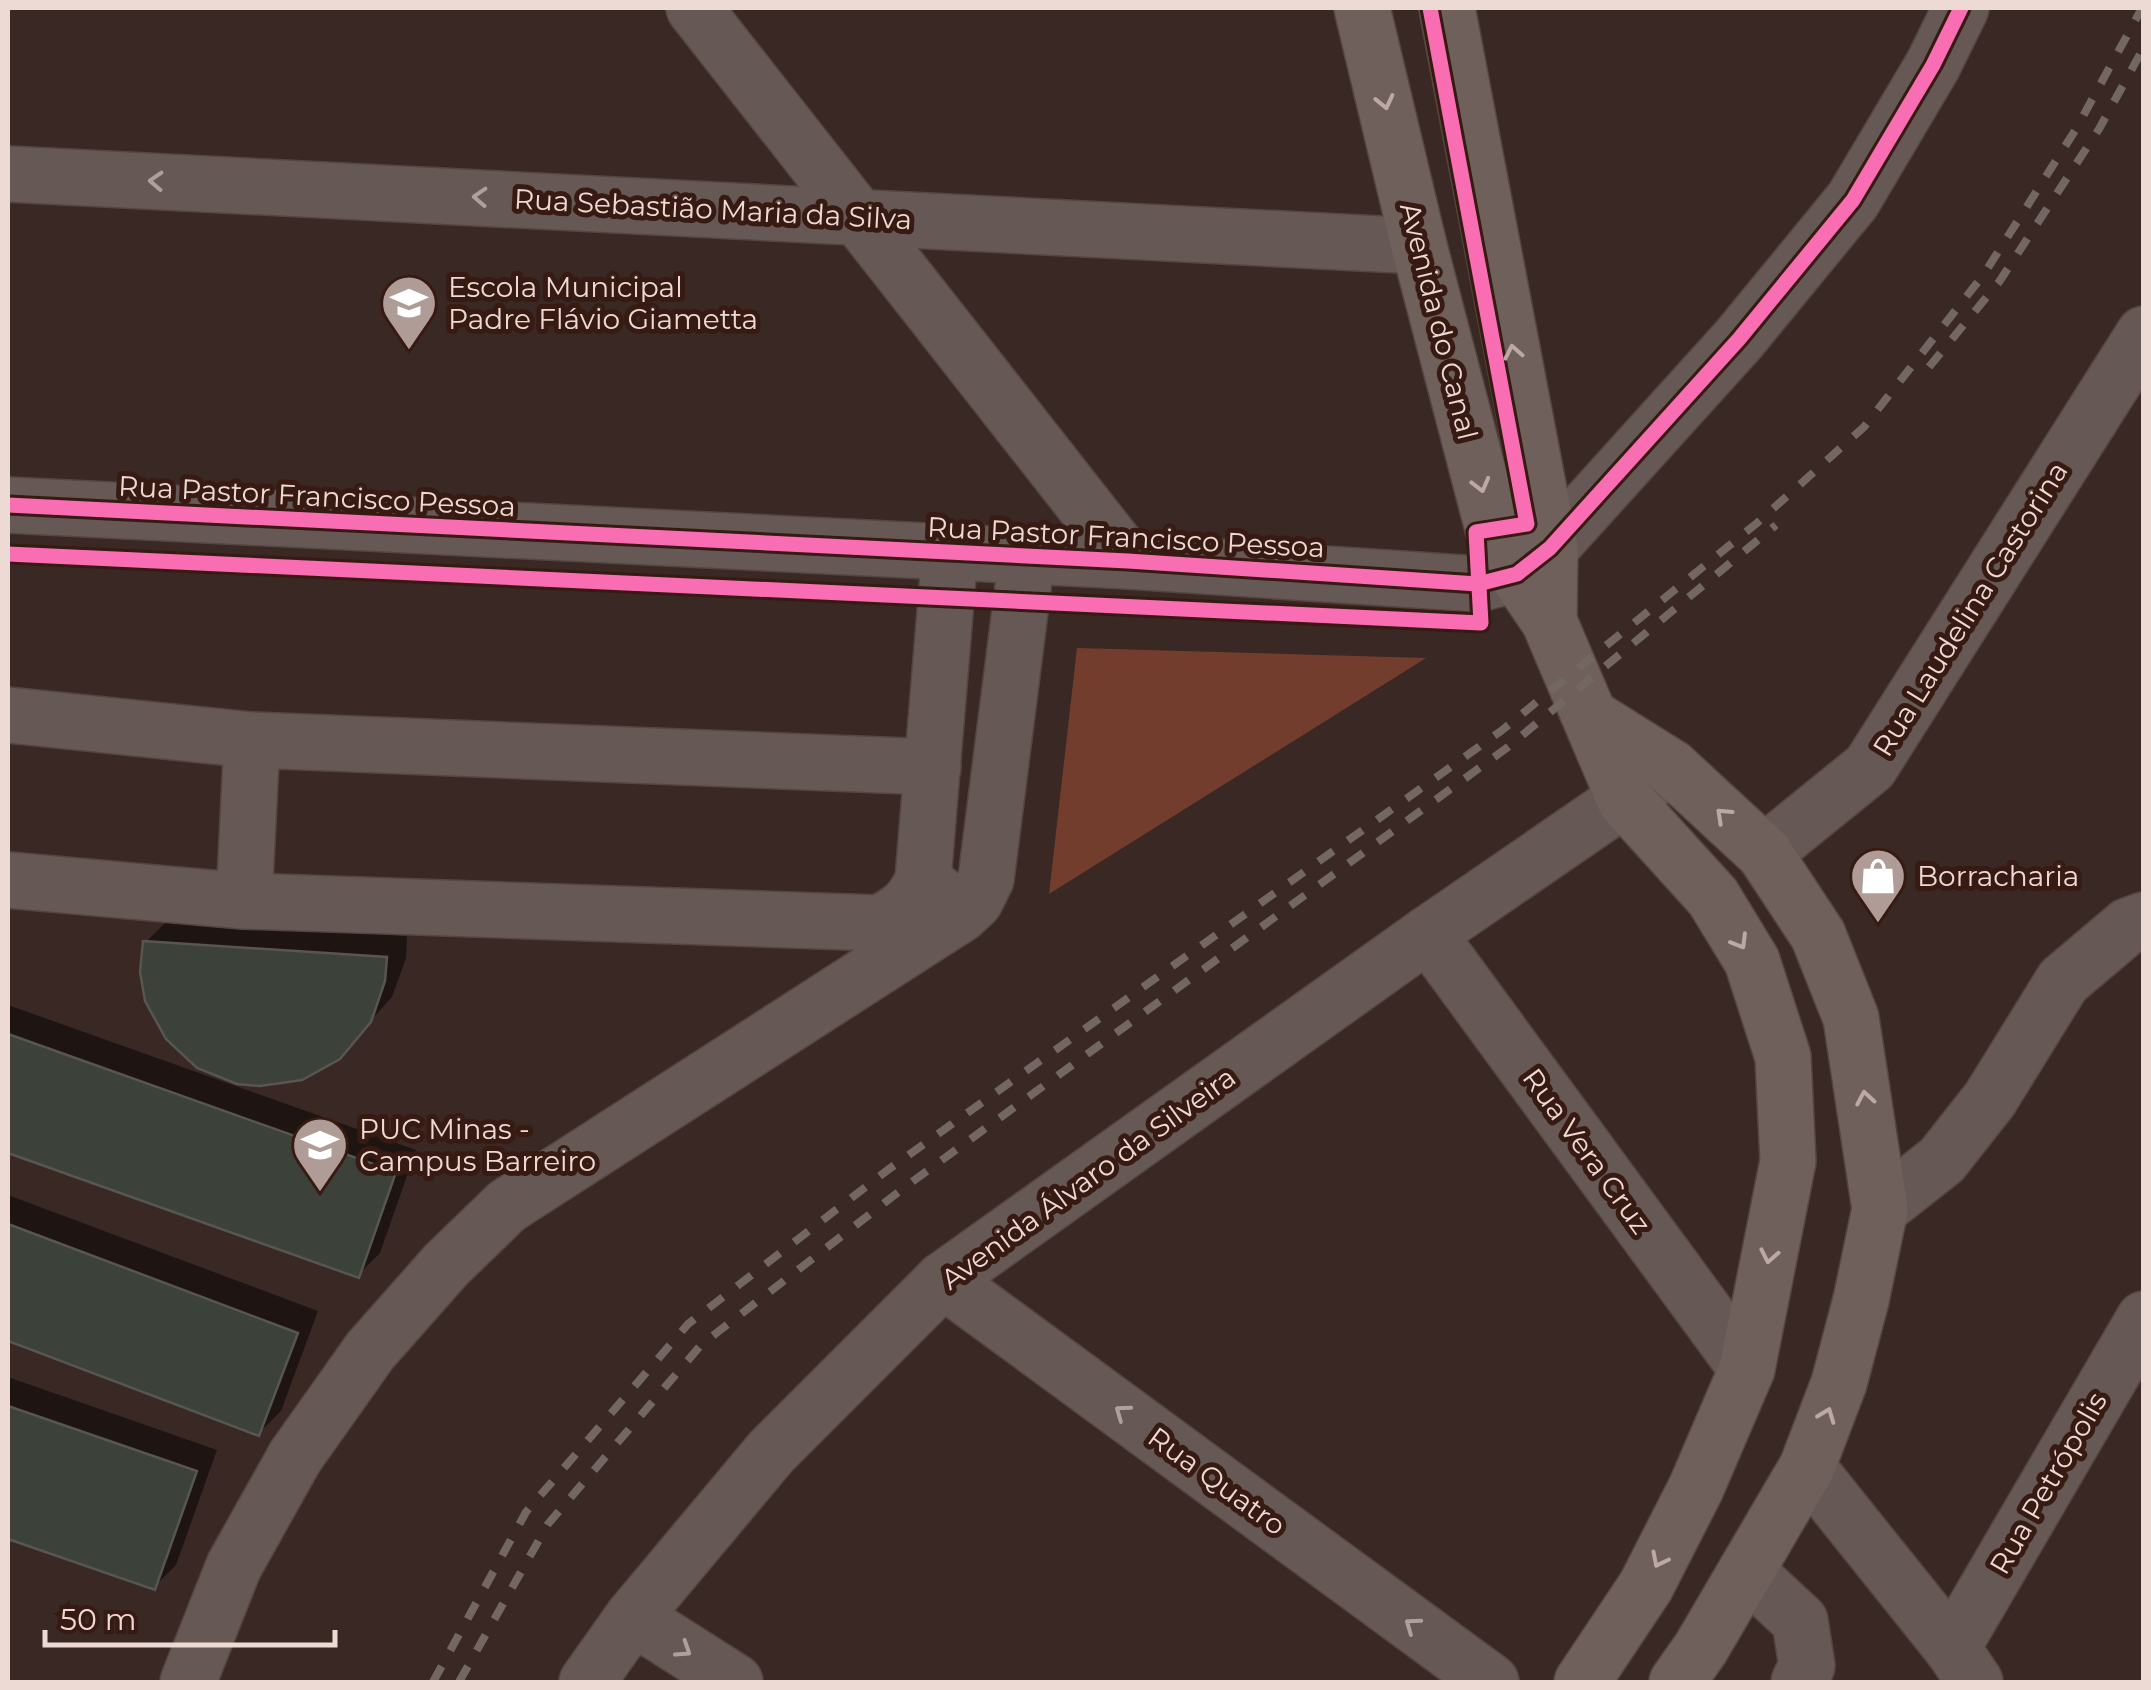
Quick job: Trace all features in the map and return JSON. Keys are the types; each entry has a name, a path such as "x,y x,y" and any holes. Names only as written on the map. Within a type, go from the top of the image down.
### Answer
{"main road":[{"name":"Avenida do Canal","path":"1362,8 1418,246 1493,529 1534,561"},
{"name":"Avenida do Canal","path":"1448,8 1534,561 1549,622 1625,800 1713,898 1752,961 1782,1057 1788,1161 1747,1369 1696,1488 1646,1586 1582,1682"},
{"path":"1591,717 1672,766 1764,853 1818,934 1851,1018 1880,1210 1839,1383 1807,1467 1677,1682"}],"street":[{"path":"694,8 1128,561"},
{"path":"1534,561 1739,340 1853,200 1933,64 1961,8"},
{"name":"Rua Sebastião Maria da Silva","path":"8,174 1418,246"},
{"name":"Rua Laudelina Castorina","path":"1764,853 1870,767 2125,406 2144,334"},
{"name":"Rua Pastor Francisco Pessoa","path":"8,505 1128,561 1478,584 1534,561"},
{"path":"942,896 933,767 950,552"},
{"path":"8,880 244,901 880,923 900,913 916,897 975,900 986,879 1028,556"},
{"path":"8,715 252,740 933,767"},
{"path":"244,901 252,740"},
{"name":"Avenida Álvaro da Silveira","path":"587,1682 633,1616 771,1452 943,1280 1428,934 1672,766"},
{"path":"188,1682 234,1566 294,1457 370,1351 446,1265 506,1206 942,896"},
{"path":"1880,1210 1942,1160 1990,1099 2063,981 2128,926 2144,920"},
{"name":"Rua Vera Cruz","path":"1428,934 1747,1369"},
{"name":"Rua Quatro","path":"943,1280 1491,1682"},
{"name":"Rua Petrópolis","path":"1964,1665 2144,1319"},
{"path":"1807,1467 1964,1665"},
{"path":"1746,1571 1800,1622 1807,1666 1799,1682"},
{"path":"633,1616 735,1682"}],"shaded area":[{"path":"1077,648 1426,658 1049,894"}],"building":[{"path":"143,941 387,957 385,981 371,1022 340,1059 302,1080 260,1086 237,1084 197,1068 166,1039 145,1001 140,972"},
{"path":"8,1034 396,1172 359,1278 8,1153"},
{"path":"8,1224 298,1333 259,1436 8,1341"},
{"path":"8,1406 197,1471 155,1590 8,1539"}],"railway":[{"path":"433,1682 526,1512 688,1324 889,1169 1501,731 1757,523 1864,427 1984,274 2076,129 2142,8"},
{"path":"1929,367 1999,282 2099,129 2144,47"},
{"path":"459,1682 548,1524 701,1345 905,1187 1508,747 1776,525"}],"cycle path":[{"path":"8,554 1481,623 1476,532 1527,524 1430,8"},
{"path":"8,505 1128,561 1478,584 1517,574 1550,548 1739,339 1853,200 1933,65 1961,8"}],"place":[{"name":"Escola Municipal Padre Flávio Giametta","path":"409,352"},
{"name":"Borracharia","path":"1878,925"},
{"name":"PUC Minas - Campus Barreiro","path":"320,1194"}]}
